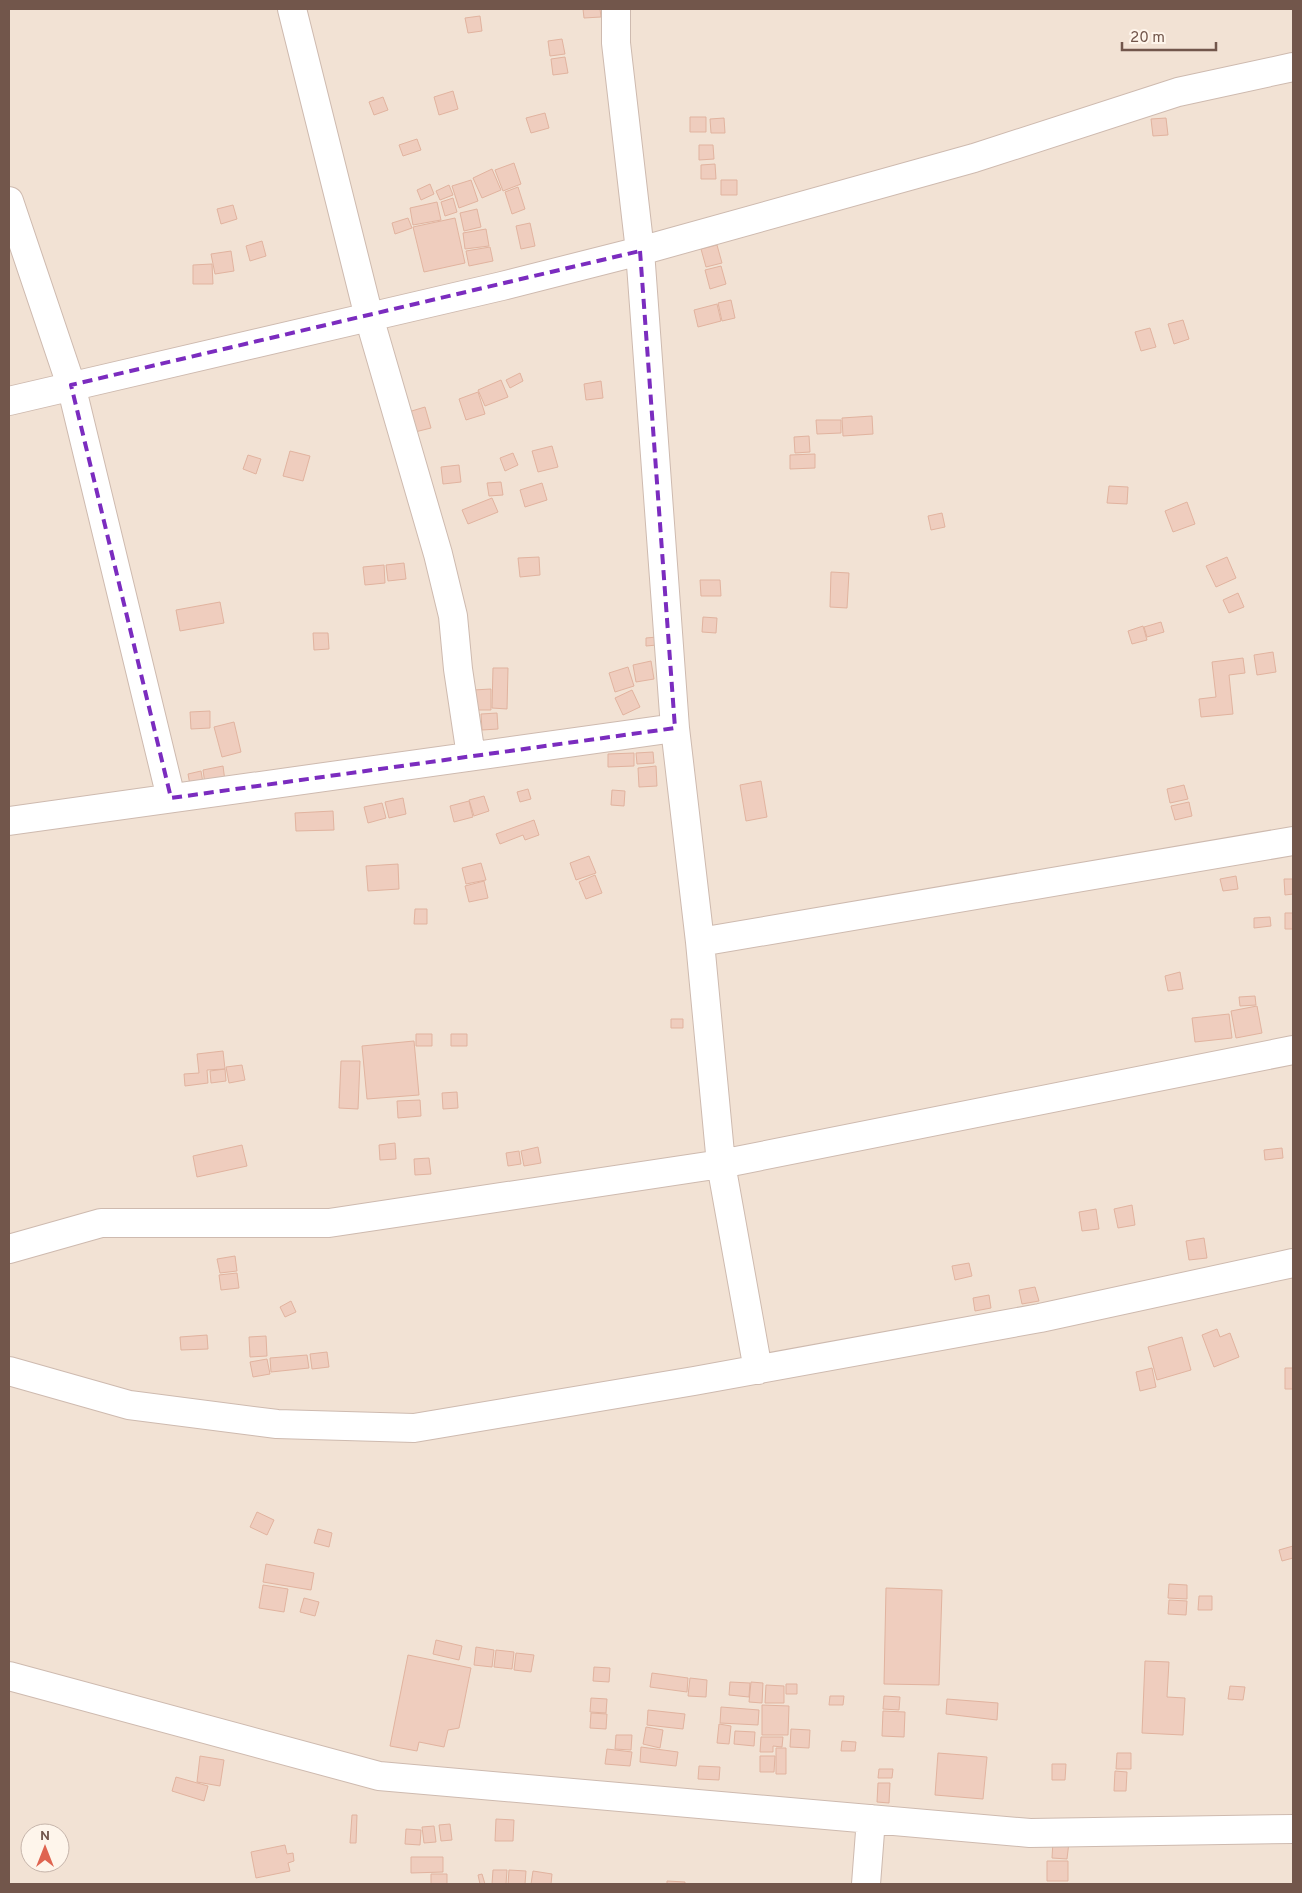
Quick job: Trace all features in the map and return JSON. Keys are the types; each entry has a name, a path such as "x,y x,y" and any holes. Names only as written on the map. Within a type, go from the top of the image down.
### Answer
{"street":[{"path":"292,9 369,317 438,554 453,616 470,756"},
{"path":"616,9 616,43 640,251 675,728 700,942 720,1164 758,1370"},
{"path":"9,401 70,385 502,286 640,251 974,158 1178,92 1293,67"},
{"path":"9,201 70,385 171,798"},
{"path":"9,821 675,728"},
{"path":"700,942 1293,841"},
{"path":"9,1248 101,1223 329,1223 720,1164 1293,1050"},
{"path":"9,1371 129,1405 277,1424 414,1428 758,1370 1040,1318 1293,1263"},
{"path":"9,1676 380,1776 1030,1833 1293,1829"},
{"path":"866,1884 872,1819"}],"highlighted area":[{"path":"640,251 675,728 171,798 71,385"}],"shaded area":[{"path":"9,9 1293,9 1293,1884 9,1884"}],"building":[{"path":"583,9 600,9 601,17 584,18"},
{"path":"480,16 482,31 468,33 465,18"},
{"path":"562,39 565,54 550,56 548,41"},
{"path":"565,57 568,73 553,75 551,59"},
{"path":"453,91 458,109 439,115 434,97"},
{"path":"383,97 388,110 374,115 369,102"},
{"path":"545,113 549,128 531,133 526,118"},
{"path":"690,117 706,117 706,132 690,132"},
{"path":"724,118 725,133 711,133 710,119"},
{"path":"1166,118 1168,135 1153,136 1151,119"},
{"path":"417,139 421,150 403,156 399,145"},
{"path":"699,145 713,145 714,159 699,160"},
{"path":"514,163 521,184 503,191 495,170"},
{"path":"715,164 716,179 701,179 701,165"},
{"path":"492,169 501,190 482,198 473,178"},
{"path":"471,180 478,201 459,208 452,186"},
{"path":"721,180 737,180 737,195 721,195"},
{"path":"430,184 434,194 421,200 417,190"},
{"path":"449,185 453,195 440,200 436,191"},
{"path":"518,187 525,209 512,214 505,192"},
{"path":"453,198 457,212 445,216 441,202"},
{"path":"437,202 441,220 413,225 410,208"},
{"path":"233,205 237,219 221,224 217,209"},
{"path":"477,209 481,227 464,231 460,213"},
{"path":"408,218 412,228 395,234 392,223"},
{"path":"455,218 465,263 424,272 413,227"},
{"path":"530,223 535,246 521,249 516,226"},
{"path":"486,229 489,246 465,249 463,233"},
{"path":"262,241 266,256 250,261 246,246"},
{"path":"717,245 722,263 706,267 701,249"},
{"path":"490,247 493,261 469,266 466,251"},
{"path":"231,251 234,271 215,274 211,254"},
{"path":"212,264 213,284 193,284 193,265"},
{"path":"721,266 726,284 710,289 705,270"},
{"path":"731,300 735,318 722,321 718,303"},
{"path":"717,304 721,321 698,327 694,310"},
{"path":"1183,320 1189,339 1174,344 1168,324"},
{"path":"1150,328 1156,347 1141,351 1135,332"},
{"path":"520,373 523,381 510,388 506,380"},
{"path":"501,380 508,397 485,406 478,390"},
{"path":"601,381 603,398 586,400 584,384"},
{"path":"478,392 485,414 466,420 459,399"},
{"path":"425,407 431,428 411,433 405,413"},
{"path":"872,416 873,434 843,436 842,418"},
{"path":"816,420 841,420 841,433 817,434"},
{"path":"809,436 810,452 795,453 794,437"},
{"path":"552,446 558,467 538,472 532,451"},
{"path":"290,451 310,456 303,481 283,476"},
{"path":"513,453 518,465 505,471 500,458"},
{"path":"815,454 815,468 790,469 790,455"},
{"path":"248,455 261,459 256,474 243,469"},
{"path":"459,465 461,482 443,484 441,467"},
{"path":"501,482 503,495 489,496 487,483"},
{"path":"542,483 547,500 525,507 520,490"},
{"path":"1109,486 1128,487 1127,504 1107,503"},
{"path":"492,498 498,512 468,524 462,510"},
{"path":"1187,502 1195,524 1173,532 1165,511"},
{"path":"942,513 945,527 931,530 928,516"},
{"path":"539,557 540,575 520,577 518,558"},
{"path":"1227,557 1236,578 1216,587 1206,566"},
{"path":"404,563 406,579 388,581 386,565"},
{"path":"384,565 385,583 365,585 363,567"},
{"path":"831,572 849,573 847,608 830,607"},
{"path":"700,580 720,580 721,596 701,596"},
{"path":"1238,593 1244,607 1229,613 1223,600"},
{"path":"220,602 224,623 180,631 176,610"},
{"path":"703,617 717,618 716,633 702,632"},
{"path":"1161,622 1164,632 1147,637 1144,627"},
{"path":"1143,626 1147,640 1132,644 1128,631"},
{"path":"313,633 328,633 329,649 314,650"},
{"path":"657,637 657,645 646,646 646,638"},
{"path":"1273,652 1276,672 1257,675 1254,655"},
{"path":"1243,658 1245,673 1229,675 1233,714 1201,717 1199,699 1216,697 1212,662"},
{"path":"651,661 654,679 636,682 633,665"},
{"path":"628,667 634,686 615,692 609,673"},
{"path":"493,668 508,668 507,709 492,708"},
{"path":"491,689 491,710 473,710 473,690"},
{"path":"632,690 640,707 623,715 615,698"},
{"path":"210,711 210,728 191,729 190,712"},
{"path":"497,713 498,729 482,730 481,714"},
{"path":"234,722 241,752 222,757 214,727"},
{"path":"653,752 654,763 637,764 636,753"},
{"path":"634,753 634,766 608,767 608,754"},
{"path":"223,766 225,781 205,784 203,770"},
{"path":"656,766 657,786 639,787 638,768"},
{"path":"201,771 203,783 190,785 188,774"},
{"path":"761,781 767,817 746,821 740,785"},
{"path":"1184,785 1188,799 1170,803 1167,789"},
{"path":"528,789 531,799 520,802 517,792"},
{"path":"612,790 625,791 624,806 611,805"},
{"path":"484,796 489,811 474,816 469,800"},
{"path":"403,798 406,814 389,818 385,802"},
{"path":"469,801 473,817 454,822 450,806"},
{"path":"1189,802 1192,816 1175,820 1171,806"},
{"path":"382,803 386,818 368,823 364,807"},
{"path":"333,811 334,830 296,831 295,813"},
{"path":"534,820 539,835 525,840 523,835 500,844 496,834"},
{"path":"589,856 596,873 576,880 570,863"},
{"path":"481,863 486,880 466,884 462,868"},
{"path":"398,864 399,889 368,891 366,866"},
{"path":"595,875 602,893 586,899 579,882"},
{"path":"1236,876 1238,889 1223,891 1220,879"},
{"path":"1284,879 1293,879 1293,894 1285,895"},
{"path":"484,881 488,898 469,902 465,886"},
{"path":"415,909 427,909 427,924 414,924"},
{"path":"1285,913 1293,913 1293,929 1285,929"},
{"path":"1270,917 1271,926 1254,928 1254,918"},
{"path":"1180,972 1183,989 1168,991 1165,976"},
{"path":"1255,996 1256,1005 1240,1006 1239,997"},
{"path":"1257,1006 1262,1033 1236,1038 1231,1011"},
{"path":"1229,1014 1232,1038 1195,1042 1192,1018"},
{"path":"671,1019 683,1019 683,1028 671,1028"},
{"path":"416,1034 432,1034 432,1046 416,1046"},
{"path":"451,1034 467,1034 467,1046 451,1046"},
{"path":"414,1041 419,1095 367,1099 362,1046"},
{"path":"223,1051 225,1069 207,1070 208,1083 185,1086 184,1074 199,1073 197,1054"},
{"path":"341,1061 360,1061 358,1109 339,1108"},
{"path":"242,1065 245,1080 229,1083 226,1067"},
{"path":"225,1069 226,1081 211,1083 210,1071"},
{"path":"457,1092 458,1108 443,1109 442,1093"},
{"path":"420,1100 421,1116 398,1118 397,1101"},
{"path":"395,1143 396,1159 380,1160 379,1145"},
{"path":"242,1145 247,1166 197,1177 193,1156"},
{"path":"538,1147 541,1163 524,1166 521,1151"},
{"path":"1282,1148 1283,1158 1265,1160 1264,1150"},
{"path":"519,1151 521,1164 508,1166 506,1153"},
{"path":"429,1158 431,1174 415,1175 414,1159"},
{"path":"1132,1205 1135,1225 1118,1228 1114,1209"},
{"path":"1096,1209 1099,1229 1082,1231 1079,1212"},
{"path":"1204,1238 1207,1258 1189,1260 1186,1241"},
{"path":"235,1256 237,1271 220,1273 217,1259"},
{"path":"969,1263 972,1276 955,1280 952,1266"},
{"path":"237,1273 239,1288 221,1290 219,1275"},
{"path":"1035,1287 1039,1301 1022,1304 1019,1290"},
{"path":"989,1295 991,1308 975,1311 973,1298"},
{"path":"291,1301 296,1312 285,1317 280,1307"},
{"path":"1217,1329 1220,1337 1230,1333 1239,1357 1214,1367 1202,1335"},
{"path":"207,1335 208,1349 181,1350 180,1337"},
{"path":"266,1336 267,1356 250,1357 249,1337"},
{"path":"1182,1337 1191,1370 1157,1380 1148,1347"},
{"path":"327,1352 329,1367 312,1369 310,1354"},
{"path":"307,1355 309,1368 271,1372 270,1358"},
{"path":"267,1359 270,1374 253,1377 250,1362"},
{"path":"1152,1368 1156,1387 1140,1391 1136,1372"},
{"path":"1285,1368 1293,1368 1293,1389 1285,1389"},
{"path":"257,1512 274,1520 267,1535 250,1527"},
{"path":"318,1529 332,1533 329,1547 314,1543"},
{"path":"1293,1546 1293,1558 1282,1561 1279,1550"},
{"path":"266,1564 314,1573 311,1590 263,1582"},
{"path":"1169,1584 1187,1585 1187,1599 1168,1598"},
{"path":"263,1585 288,1589 284,1612 259,1608"},
{"path":"886,1588 942,1590 939,1685 884,1684"},
{"path":"1199,1596 1212,1596 1212,1610 1198,1610"},
{"path":"304,1598 319,1602 315,1616 300,1612"},
{"path":"1169,1600 1187,1601 1186,1615 1168,1614"},
{"path":"436,1640 462,1646 459,1660 433,1654"},
{"path":"476,1647 494,1650 492,1667 474,1665"},
{"path":"496,1650 514,1652 512,1669 494,1667"},
{"path":"516,1653 534,1655 531,1672 514,1670"},
{"path":"408,1655 471,1668 459,1728 448,1730 444,1747 419,1742 417,1751 390,1746"},
{"path":"1145,1661 1169,1662 1167,1697 1185,1698 1183,1735 1142,1733"},
{"path":"594,1667 610,1668 609,1682 593,1681"},
{"path":"652,1673 688,1678 687,1692 650,1687"},
{"path":"690,1678 707,1680 706,1697 688,1696"},
{"path":"730,1682 750,1683 749,1697 729,1695"},
{"path":"751,1682 763,1683 762,1703 749,1702"},
{"path":"786,1684 797,1684 797,1694 786,1694"},
{"path":"766,1685 784,1686 784,1703 765,1703"},
{"path":"1230,1686 1245,1687 1243,1700 1228,1699"},
{"path":"830,1696 844,1696 843,1705 829,1705"},
{"path":"884,1696 900,1697 899,1710 883,1709"},
{"path":"591,1698 607,1699 606,1713 590,1712"},
{"path":"947,1699 998,1703 997,1720 946,1714"},
{"path":"762,1705 789,1706 788,1735 762,1735"},
{"path":"721,1707 759,1710 758,1725 720,1723"},
{"path":"648,1710 685,1714 683,1729 647,1725"},
{"path":"883,1711 905,1712 904,1737 882,1736"},
{"path":"591,1713 607,1714 606,1729 590,1728"},
{"path":"719,1724 731,1726 729,1744 717,1743"},
{"path":"646,1727 663,1730 660,1748 643,1744"},
{"path":"791,1729 810,1730 809,1748 790,1747"},
{"path":"735,1731 755,1732 754,1746 734,1744"},
{"path":"616,1735 632,1735 631,1750 615,1749"},
{"path":"761,1737 783,1737 782,1747 773,1746 773,1752 760,1752"},
{"path":"842,1741 856,1742 855,1751 841,1751"},
{"path":"641,1747 678,1752 676,1766 640,1762"},
{"path":"776,1748 786,1748 786,1774 776,1774"},
{"path":"607,1749 632,1752 630,1766 605,1764"},
{"path":"938,1753 987,1757 983,1799 935,1795"},
{"path":"1117,1753 1131,1753 1131,1769 1116,1769"},
{"path":"200,1756 224,1760 220,1786 197,1782"},
{"path":"760,1756 775,1756 774,1772 760,1772"},
{"path":"1052,1764 1066,1764 1065,1780 1052,1780"},
{"path":"699,1766 720,1767 719,1780 698,1779"},
{"path":"879,1769 893,1769 892,1778 878,1778"},
{"path":"1115,1771 1127,1772 1126,1791 1114,1791"},
{"path":"176,1777 208,1786 204,1801 172,1791"},
{"path":"878,1783 890,1783 889,1803 877,1802"},
{"path":"352,1815 357,1815 356,1843 350,1843"},
{"path":"496,1819 514,1820 513,1841 495,1841"},
{"path":"450,1824 452,1840 441,1841 439,1825"},
{"path":"434,1826 436,1842 424,1843 422,1827"},
{"path":"406,1829 421,1830 420,1845 405,1844"},
{"path":"1053,1841 1069,1842 1067,1859 1052,1858"},
{"path":"285,1845 287,1854 293,1853 294,1861 288,1863 290,1871 256,1878 251,1852"},
{"path":"411,1857 443,1857 443,1872 411,1873"},
{"path":"1047,1861 1068,1861 1068,1881 1047,1881"},
{"path":"493,1870 507,1870 506,1884 492,1884"},
{"path":"509,1870 526,1871 525,1884 508,1884"},
{"path":"533,1871 552,1874 551,1884 531,1884"},
{"path":"431,1874 447,1874 447,1884 431,1884"},
{"path":"482,1874 485,1884 480,1884 478,1875"},
{"path":"667,1881 685,1882 685,1884 667,1884"}]}
